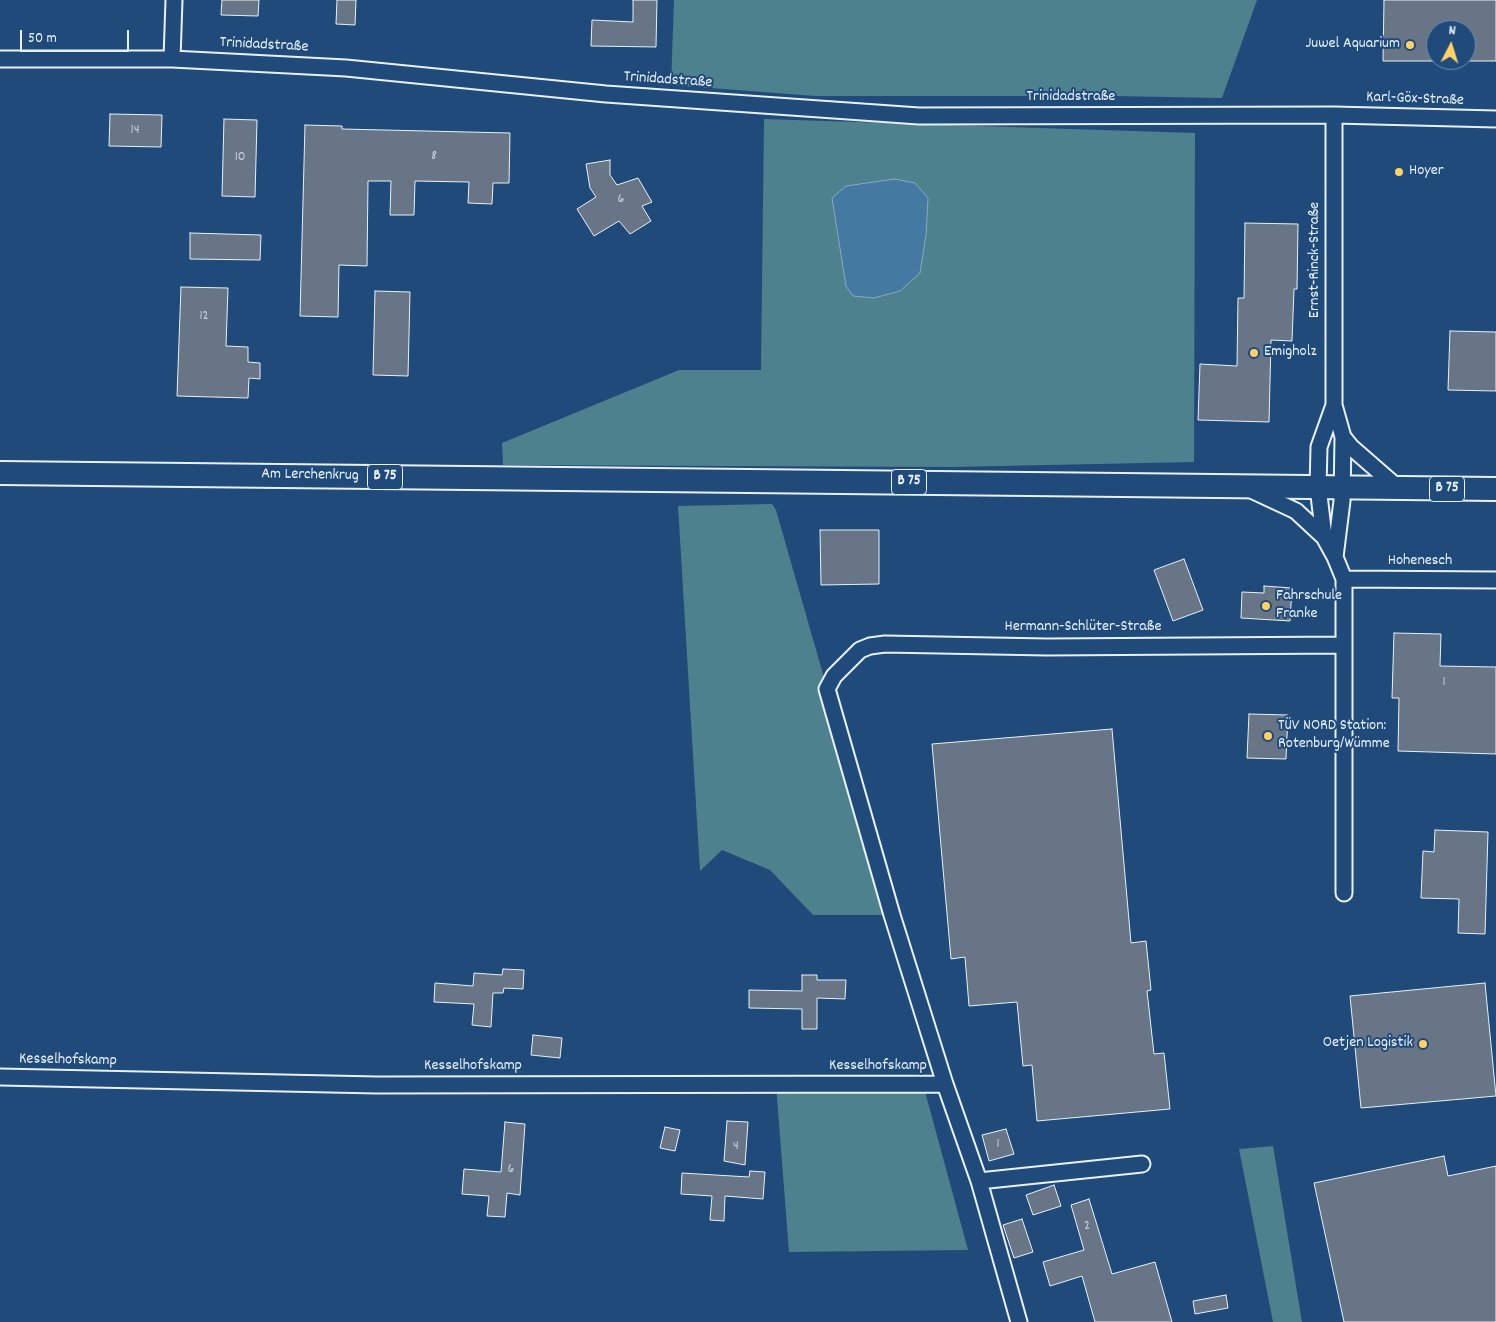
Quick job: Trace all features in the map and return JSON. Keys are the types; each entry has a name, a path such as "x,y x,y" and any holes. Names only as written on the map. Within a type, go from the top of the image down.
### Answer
{"main road":[{"name":"Am Lerchenkrug","path":"0,473 1246,487"},
{"name":"B 75","path":"1246,487 1496,489"}],"street":[{"path":"172,59 174,0"},
{"name":"Trinidadstraße","path":"0,59 172,59 346,68 606,94 919,116 1334,115"},
{"name":"Karl-Göx-Straße","path":"1334,115 1496,120"},
{"name":"Ernst-Rinck-Straße","path":"1334,115 1334,405 1343,437 1343,488"},
{"name":"Ernst-Rinck-Straße","path":"1318,487 1319,447 1334,405"},
{"name":"Ernst-Rinck-Straße","path":"1343,437 1351,447 1398,488"},
{"path":"1246,487 1296,511 1324,537 1344,579 1344,893"},
{"path":"1318,487 1324,537"},
{"path":"1335,557 1343,488"},
{"name":"Hohenesch","path":"1344,579 1496,580"},
{"name":"Hermann-Schlüter-Straße","path":"834,676 860,650 870,646 886,644 1047,647 1344,645"},
{"name":"Kesselhofskamp","path":"834,676 827,689 892,915 945,1084 979,1181 1019,1322"},
{"name":"Kesselhofskamp","path":"0,1077 378,1085 945,1084"},
{"path":"979,1181 1142,1164"}],"green space":[{"path":"674,0 1257,0 1222,98 815,96 671,85"},
{"path":"764,119 1195,133 1194,462 951,467 503,465 502,443 679,370 761,370"},
{"path":"772,504 776,510 892,915 813,915 770,870 722,850 700,871 678,506"},
{"path":"923,1084 968,1250 789,1252 776,1085"},
{"path":"1273,1146 1302,1322 1273,1322 1239,1149"}],"water":[{"path":"895,179 915,183 928,198 926,235 920,273 900,291 874,298 853,296 846,286 832,198 846,186"}],"building":[{"path":"222,0 259,0 258,16 221,15"},
{"path":"337,0 356,0 355,25 336,24"},
{"path":"633,0 657,0 656,47 591,46 592,20 633,22"},
{"name":"Juwel Aquarium","path":"1384,0 1496,0 1496,61 1476,61 1476,20 1426,20 1426,61 1383,61"},
{"path":"110,114 162,115 161,147 109,146"},
{"path":"224,119 257,120 255,197 222,196"},
{"path":"305,125 342,126 342,129 510,133 509,183 493,183 492,204 468,203 469,182 415,181 414,215 390,215 391,181 368,181 367,266 339,265 338,317 300,316"},
{"path":"610,160 610,175 617,185 638,178 652,202 642,206 651,221 630,234 619,221 594,236 577,209 596,197 590,188 586,164"},
{"name":"Emigholz","path":"1245,223 1298,224 1297,289 1294,289 1292,341 1271,340 1269,422 1198,420 1200,364 1237,366 1238,298 1244,298"},
{"path":"190,233 261,235 260,260 190,259"},
{"path":"181,287 228,288 226,346 248,347 248,362 260,363 260,379 249,378 248,398 177,396"},
{"path":"375,291 410,292 408,376 373,375"},
{"path":"1450,331 1496,332 1496,391 1448,390"},
{"path":"820,530 879,530 879,584 821,585"},
{"path":"1184,559 1203,610 1173,621 1154,570"},
{"name":"Fahrschule Franke","path":"1264,586 1292,588 1290,621 1241,618 1242,592 1264,593"},
{"path":"1394,633 1441,634 1440,666 1496,667 1496,754 1398,751 1399,698 1392,698"},
{"name":"TÜV NORD Station: Rotenburg/Wümme","path":"1249,714 1288,715 1286,759 1247,758"},
{"path":"1112,729 1131,943 1146,941 1151,990 1147,991 1154,1054 1164,1053 1170,1109 1037,1121 1032,1065 1023,1066 1017,1002 969,1006 965,957 951,959 932,744"},
{"path":"1435,830 1488,832 1485,934 1458,933 1459,899 1421,898 1423,851 1434,852"},
{"path":"503,969 524,970 523,989 504,988 503,993 493,993 491,1027 472,1025 474,1004 434,1002 435,983 473,986 474,973 502,975"},
{"path":"802,975 817,975 817,980 846,980 845,999 817,998 817,1029 802,1029 802,1009 749,1008 749,990 802,991"},
{"name":"Oetjen Logistik","path":"1485,983 1496,1096 1361,1108 1350,996"},
{"path":"533,1035 562,1038 560,1058 531,1055"},
{"path":"727,1121 748,1122 745,1165 724,1161"},
{"path":"505,1122 525,1124 520,1195 507,1193 505,1217 487,1216 489,1196 462,1194 464,1169 501,1172"},
{"path":"665,1127 680,1130 675,1151 660,1148"},
{"path":"1006,1129 1014,1154 989,1161 982,1135"},
{"path":"1444,1156 1448,1176 1496,1166 1496,1322 1344,1322 1314,1183"},
{"path":"750,1171 765,1172 763,1199 725,1196 724,1221 710,1220 712,1196 681,1194 682,1173 749,1177"},
{"path":"1054,1185 1061,1206 1033,1215 1026,1195"},
{"path":"1089,1199 1112,1274 1155,1262 1172,1322 1095,1322 1082,1276 1050,1286 1043,1262 1084,1250 1071,1205"},
{"path":"1022,1219 1033,1252 1014,1258 1003,1225"},
{"path":"1226,1295 1228,1308 1195,1314 1193,1301"}],"place":[{"name":"Juwel Aquarium","path":"1410,45"},
{"name":"Hoyer","path":"1399,172"},
{"name":"Emigholz","path":"1254,353"},
{"name":"Fahrschule Franke","path":"1266,606"},
{"name":"TÜV NORD Station: Rotenburg/Wümme","path":"1268,736"},
{"name":"Oetjen Logistik","path":"1423,1044"}]}
